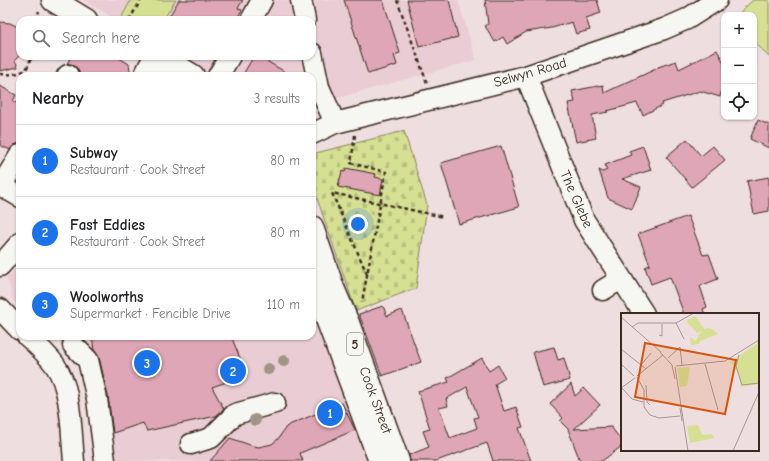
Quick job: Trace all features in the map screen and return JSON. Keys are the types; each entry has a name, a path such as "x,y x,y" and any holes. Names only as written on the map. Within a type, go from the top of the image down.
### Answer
{"main road":[{"path":"54,0 80,16"},
{"path":"156,68 174,72"},
{"name":"Cook Street","path":"316,239 398,461"},
{"name":"Cook Street","path":"316,290 380,461"}],"street":[{"path":"253,16 262,0"},
{"path":"301,0 304,16"},
{"name":"Selwyn Road","path":"316,132 335,123 526,76 664,29 687,19 717,0"},
{"path":"220,72 228,60"},
{"path":"313,60 316,72"},
{"path":"316,72 319,87 335,123"},
{"name":"The Glebe","path":"526,76 584,220 643,313"},
{"name":"Selwyn Road","path":"316,123 335,123"},
{"path":"16,161 1,185 16,194"},
{"path":"1,267 16,248"},
{"path":"603,290 621,279"},
{"path":"31,340 56,366 65,386 74,461"},
{"path":"73,345 88,360 97,399 105,461"},
{"path":"191,444 211,438 235,414 275,404"}],"path":[{"path":"131,16 141,0"},
{"path":"397,0 433,98"},
{"path":"22,72 26,70 30,60"},
{"path":"0,74 16,74"},
{"path":"358,117 351,163 386,172 362,302"},
{"path":"367,274 332,193 444,217"}],"shaded area":[{"path":"83,0 131,0 122,16 110,16"},
{"path":"176,0 458,0 476,60 316,104 316,72 199,72 182,60 316,60 316,16 166,16"},
{"path":"16,268 16,304 14,303 7,278"},
{"path":"316,316 372,461 96,461 88,382 62,340 316,340"}],"green space":[{"path":"131,0 176,0 166,16 122,16"},
{"path":"753,0 769,0 769,57 757,44 757,12 740,12"},
{"path":"404,131 427,205 416,288 356,311 316,196 316,153"}],"building":[{"path":"179,0 243,0 238,8 242,10 238,16 169,16"},
{"path":"344,0 383,0 400,53 394,55 397,65 368,74"},
{"path":"407,0 449,0 458,37 419,47"},
{"path":"485,0 597,0 601,13 586,18 590,30 576,34 572,22 552,28 526,32 507,44 503,37 495,42 485,26 488,24"},
{"path":"0,22 10,23 16,26 15,60 18,67 0,71"},
{"path":"717,50 721,57 720,97 700,91 662,103 663,105 643,115 637,103 607,111 608,112 592,115 596,138 576,142 568,103 575,102 572,91 603,85 604,93 658,67 676,61 679,69"},
{"path":"69,60 122,60 129,64 130,72 79,72 76,67 71,64 67,64"},
{"path":"252,60 265,60 285,72 244,72"},
{"path":"0,86 16,95 13,101 16,103 16,144 10,150 0,145"},
{"path":"758,120 769,125 769,148 750,139"},
{"path":"687,139 701,156 713,146 725,160 692,187 666,157"},
{"path":"501,146 519,207 459,224 441,163"},
{"path":"643,146 651,170 622,179 641,187 632,209 608,198 599,170 603,172 607,170 605,165 631,155 629,151"},
{"path":"346,168 376,174 375,177 383,179 380,195 338,187 342,171 345,172"},
{"path":"769,177 769,211 754,214 747,181"},
{"path":"688,216 703,255 709,254 718,279 700,286 707,307 703,309 705,313 684,313 670,277 651,284 645,267 650,265 638,234"},
{"path":"383,306 387,316 402,310 421,362 382,376 359,314"},
{"path":"93,340 233,340 247,375 212,387 224,409 216,416 147,431 143,423 113,433 108,396 99,357 94,350"},
{"path":"554,347 558,360 564,358 570,380 543,387 533,352"},
{"path":"482,358 489,371 498,365 505,378 495,384 504,411 516,407 523,427 519,428 531,461 493,461 487,443 436,461 410,461 409,455 429,447 423,431 430,429 418,391 449,382 447,378","holes":["467,387 478,417 474,418 477,428 450,438 439,408 448,406 446,399"]},
{"path":"571,384 575,396 584,388 600,405 574,429 611,427 621,440 621,447 602,461 580,461 568,429 560,421 563,418 550,404"},
{"path":"342,403 355,430 300,453 303,461 210,461 230,438 259,447 272,444 289,425"}],"place":[{"name":"Woolworths","path":"147,363"},
{"name":"Fast Eddies","path":"233,371"},
{"name":"Subway","path":"330,413"}]}
